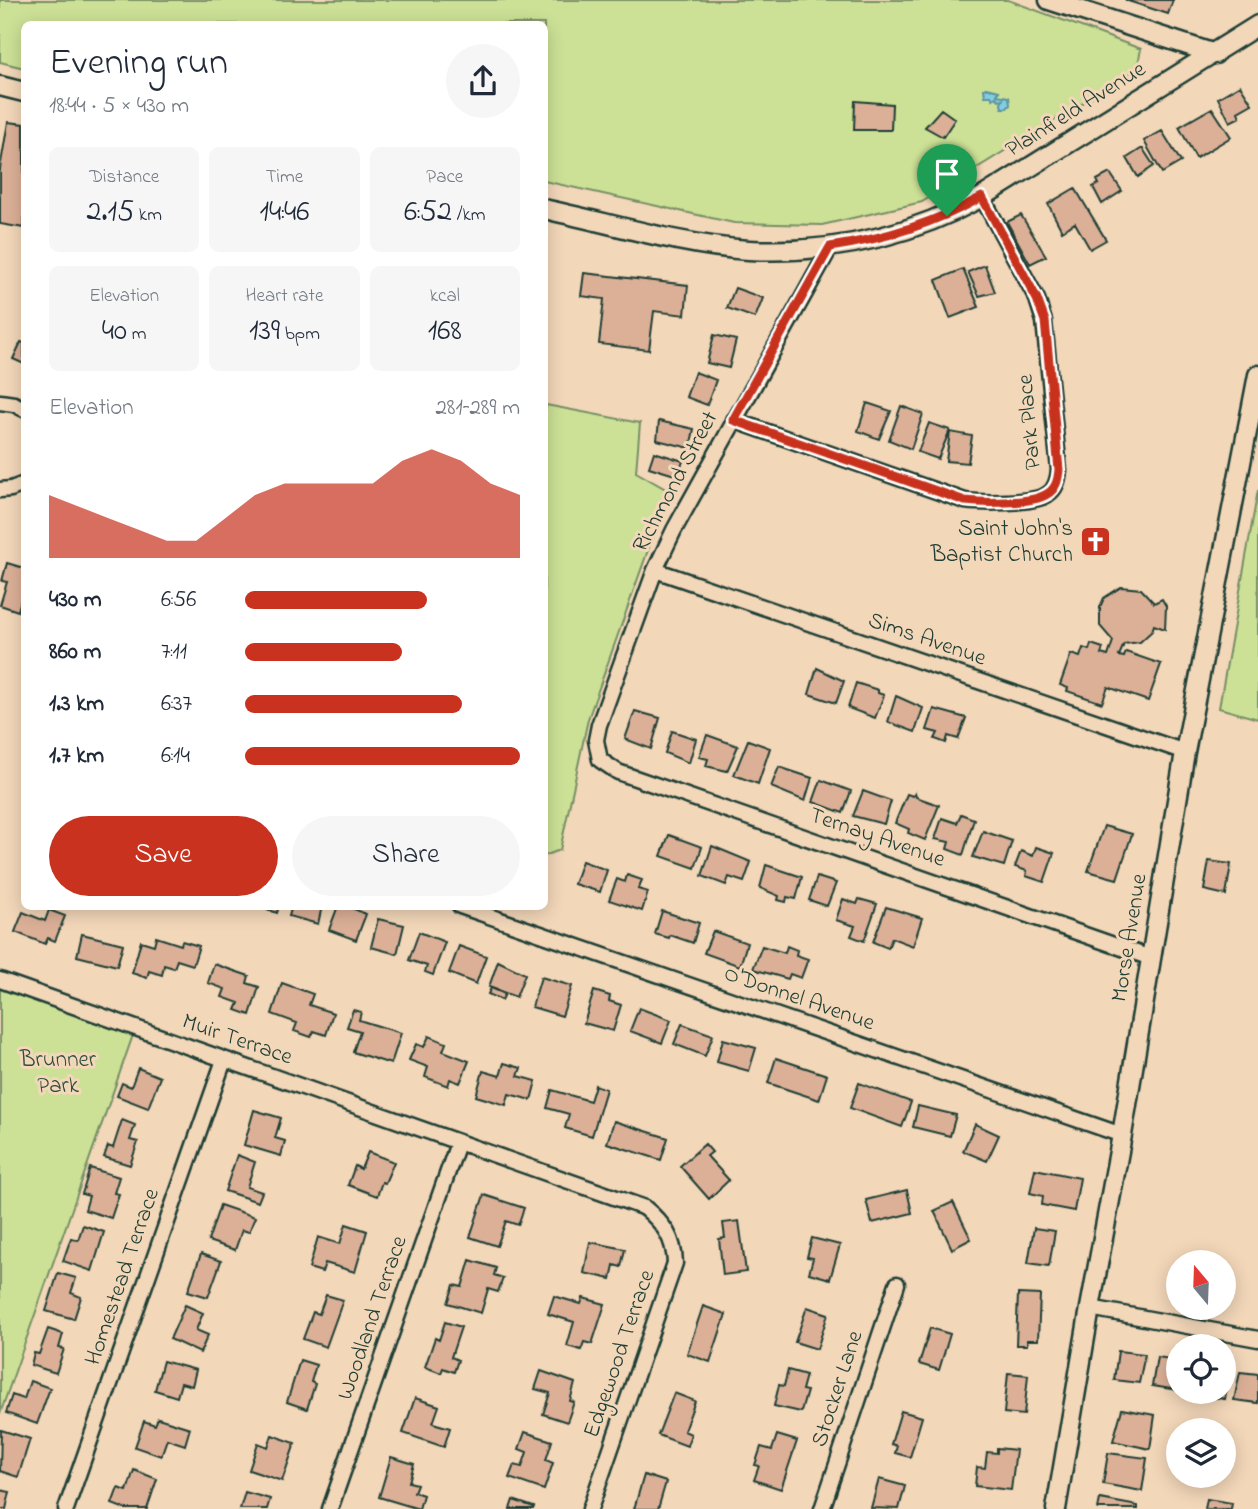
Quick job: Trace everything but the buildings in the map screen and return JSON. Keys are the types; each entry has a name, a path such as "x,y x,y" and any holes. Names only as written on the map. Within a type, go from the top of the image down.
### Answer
{"street":[{"path":"1049,0 1214,54"},
{"name":"Plainfield Avenue","path":"548,210 722,246 786,250 864,242 904,232 947,216 982,197 1258,25"},
{"path":"0,86 21,91"},
{"name":"Park Place","path":"733,420 965,501 982,503 1038,498 1049,494 1058,482 1059,470 1045,321 1037,299 982,197"},
{"name":"Richmond Street","path":"597,751 599,725 655,570 733,420 830,247"},
{"name":"Morse Avenue","path":"1056,1509 1122,1135 1185,752 1258,375"},
{"path":"0,402 21,408"},
{"path":"0,490 21,485"},
{"name":"Sims Avenue","path":"655,570 1185,752"},
{"name":"Ternay Avenue","path":"597,751 600,760 618,772 1151,958"},
{"name":"O'Donnel Avenue","path":"472,910 1122,1135"},
{"name":"Muir Terrace","path":"0,981 458,1143"},
{"name":"Homestead Terrace","path":"66,1509 223,1060"},
{"name":"Woodland Terrace","path":"330,1509 458,1143"},
{"name":"Edgewood Terrace","path":"458,1143 645,1208 659,1219 671,1240 675,1263 670,1281 590,1509"},
{"name":"Stocker Lane","path":"822,1509 897,1284"},
{"path":"1090,1308 1258,1339"}],"green space":[{"path":"0,0 1008,0 1141,49 1137,69 922,202 822,225 734,223 548,182 548,21 21,21 21,67 0,62"},
{"path":"548,405 640,423 636,472 669,491 588,719 560,850 548,854"},
{"path":"1258,490 1258,719 1219,708"},
{"name":"Brunner Park","path":"0,988 133,1035 0,1414"}],"water":[{"path":"984,89 999,91 997,95 1009,97 1010,105 1002,108 1003,99 985,96"}],"place":[{"name":"Saint John's Baptist Church","path":"1096,542"}],"route":[{"path":"982,197 1037,299 1045,321 1059,470 1058,482 1049,494 1038,498 982,503 965,501 733,420 830,247 904,232 947,216 982,197"}]}
